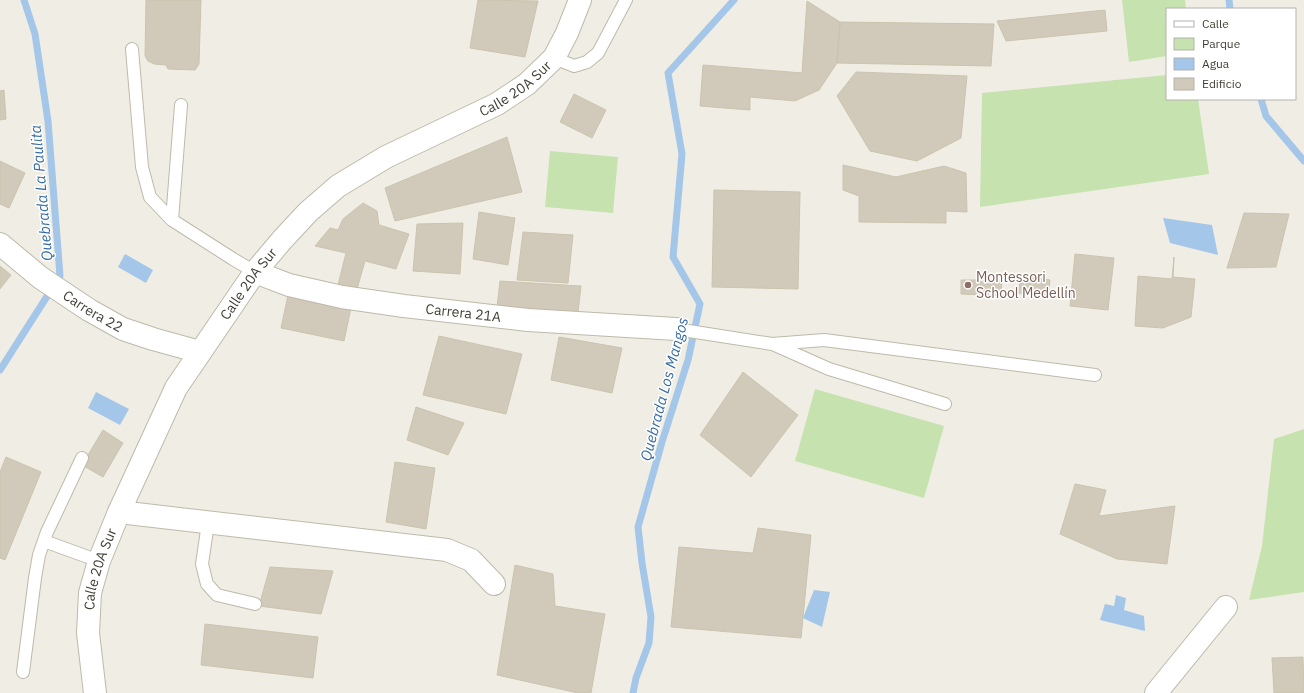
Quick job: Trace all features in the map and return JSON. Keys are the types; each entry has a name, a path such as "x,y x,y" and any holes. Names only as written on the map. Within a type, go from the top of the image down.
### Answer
{"street":[{"name":"Calle 20A Sur","path":"95,693 88,634 90,593 99,561 119,512 176,388 255,272 308,212 338,186 386,157 497,104 527,84 554,58 567,33 580,0"},
{"name":"Carrera 22","path":"0,244 41,278 89,310 123,329 200,352"},
{"name":"Carrera 21A","path":"255,272 289,285 342,297 404,306 528,320 676,329"},
{"path":"119,512 447,550 472,560 494,584"},
{"path":"1156,693 1226,607"}],"lane":[{"path":"554,58 574,66 587,62 598,53 626,0"},
{"path":"132,49 142,166 150,197 172,220 233,260 255,272"},
{"path":"172,220 181,105"},
{"path":"676,329 772,344 824,340 1095,375"},
{"path":"772,344 829,368 945,404"},
{"path":"22,672 39,555 82,458"},
{"path":"208,523 202,564 207,584 217,595 255,604"},
{"path":"44,541 99,561"}],"green space":[{"path":"1122,0 1185,0 1186,8 1166,8 1166,56 1129,62"},
{"path":"1166,75 1166,100 1198,100 1209,174 980,207 982,93"},
{"path":"550,151 618,157 613,213 545,207"},
{"path":"815,389 944,426 924,498 795,461"},
{"path":"1304,429 1304,592 1249,600 1262,546 1274,439"}],"water":[{"path":"1163,218 1212,225 1218,255 1170,243"},
{"path":"125,254 153,270 146,283 118,267"},
{"path":"96,392 129,409 120,425 88,408"},
{"path":"814,590 830,592 822,627 803,618"},
{"path":"1116,595 1126,598 1124,610 1144,616 1145,631 1100,620 1105,604 1114,606"}],"building":[{"path":"146,0 201,0 199,64 195,70 168,69 166,65 154,64 148,61 145,56"},
{"path":"478,0 538,1 525,57 470,48"},
{"path":"807,1 840,22 837,63 819,90 795,101 750,97 750,110 700,106 703,65 802,73"},
{"path":"1105,10 1107,31 1006,41 997,21"},
{"path":"840,22 994,24 991,66 837,63"},
{"path":"856,72 967,76 961,138 917,161 870,151 837,96"},
{"path":"4,90 6,119 0,120 0,91"},
{"path":"574,94 606,110 592,138 560,122"},
{"path":"507,137 522,192 395,221 385,188"},
{"path":"0,161 25,173 9,208 0,204"},
{"path":"843,165 896,177 944,166 966,173 967,212 946,211 946,223 859,222 859,196 843,190"},
{"path":"714,190 800,192 798,289 712,287"},
{"path":"363,203 377,211 379,225 409,234 396,269 365,261 357,289 338,285 346,253 315,246 330,228 338,230 343,219"},
{"path":"479,212 515,218 508,265 473,259"},
{"path":"1244,213 1289,214 1276,267 1227,268"},
{"path":"463,223 460,274 413,271 417,224"},
{"path":"523,232 573,235 568,283 517,280"},
{"path":"1075,254 1114,258 1108,310 1070,306"},
{"path":"1174,257 1173,277 1195,279 1191,317 1163,328 1135,326 1138,276 1172,279"},
{"path":"0,266 11,275 0,289"},
{"path":"1021,275 1050,280 1048,297 1018,293"},
{"path":"961,280 1002,280 1001,296 961,294"},
{"path":"500,281 581,286 577,321 496,315"},
{"path":"288,295 351,308 344,341 281,328"},
{"path":"439,336 522,354 506,414 423,395"},
{"path":"559,337 622,348 612,393 551,380"},
{"path":"743,372 798,415 751,477 700,435"},
{"path":"416,407 464,423 448,455 407,440"},
{"path":"103,430 123,443 103,477 82,465"},
{"path":"6,457 41,472 5,560 0,558 0,472"},
{"path":"395,462 435,468 426,529 386,522"},
{"path":"1075,484 1106,490 1099,516 1175,506 1167,564 1117,559 1060,534"},
{"path":"758,528 811,535 801,638 671,627 679,547 753,553"},
{"path":"515,565 553,574 555,606 605,614 591,693 578,693 497,675"},
{"path":"270,567 333,571 321,614 259,606"},
{"path":"205,624 318,637 313,678 201,665"},
{"path":"1303,657 1304,693 1274,693 1272,658"}],"waterway":[{"name":"Quebrada La Paulita","path":"0,370 60,276 48,121 35,34 24,0"},
{"name":"Quebrada Los Mangos","path":"633,693 636,678 649,643 651,617 638,527 662,442 688,360 700,304 673,257 682,154 668,73 734,0"},
{"path":"1229,0 1230,8"},
{"path":"1261,100 1266,116 1304,161"}],"place":[{"name":"Montessori School Medellín","path":"968,285"}]}
